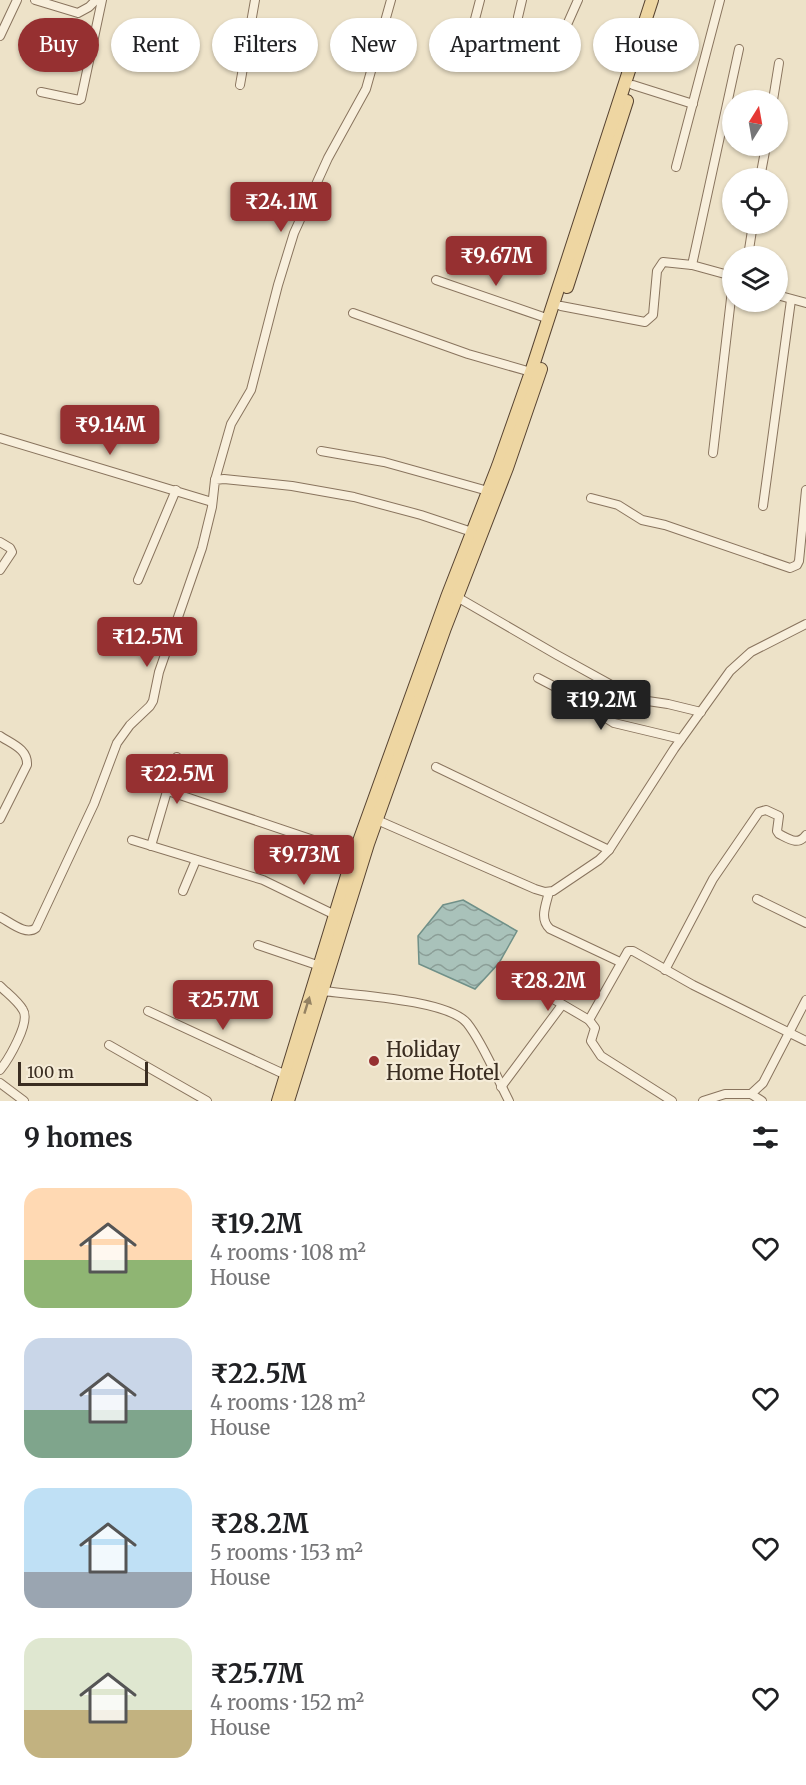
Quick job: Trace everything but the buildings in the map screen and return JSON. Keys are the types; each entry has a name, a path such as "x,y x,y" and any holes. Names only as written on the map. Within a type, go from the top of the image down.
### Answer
{"main road":[{"path":"288,1101 320,966 355,854 447,597 488,491 502,467 652,0"},
{"path":"278,1101 286,1075 299,1050 323,991 337,940 377,820 561,306 660,0"}],"street":[{"path":"0,36 17,0"},
{"path":"35,0 78,13 89,8 96,0"},
{"path":"41,92 81,99 102,0"},
{"path":"240,85 255,0"},
{"path":"0,917 28,931 36,928 94,804 117,743 130,725 150,706 155,696 159,672 202,548 215,480 231,424 251,390 294,233 328,158 366,88 391,0"},
{"path":"475,18 480,0"},
{"path":"518,17 522,0"},
{"path":"570,18 578,0"},
{"path":"676,167 720,0"},
{"path":"692,265 739,49"},
{"path":"775,90 779,63"},
{"path":"633,86 693,104"},
{"path":"561,306 645,322 653,315 659,265 667,262 692,265 722,273"},
{"path":"436,280 549,319"},
{"path":"788,299 806,303"},
{"path":"763,506 791,300"},
{"path":"713,453 729,312"},
{"path":"352,313 468,354 531,372"},
{"path":"0,438 212,502"},
{"path":"321,451 384,462 488,491"},
{"path":"215,480 224,478 346,495 421,515 472,532"},
{"path":"138,580 176,490"},
{"path":"591,498 618,505 642,520 665,525 790,568 797,565 799,561 806,490"},
{"path":"0,542 12,552 0,570"},
{"path":"457,597 633,697 701,712"},
{"path":"377,820 535,890 549,892 599,860 609,850 681,739 730,671 751,652 806,624"},
{"path":"538,678 614,723 681,739"},
{"path":"0,736 21,750 28,759 0,819"},
{"path":"151,846 177,757"},
{"path":"436,767 609,850"},
{"path":"168,791 355,854"},
{"path":"665,970 713,879 759,812 766,810 779,816 777,831 779,834 797,842 802,841 806,836"},
{"path":"132,840 263,880 335,915"},
{"path":"183,891 196,860"},
{"path":"549,892 544,918 550,929 620,962"},
{"path":"757,899 806,923"},
{"path":"258,945 320,966"},
{"path":"589,1020 626,952 632,951 806,1041"},
{"path":"521,980 589,1020 595,1028 591,1044 601,1056 672,1101"},
{"path":"0,986 23,1009 25,1018 9,1058 0,1070"},
{"path":"323,991 434,1006 457,1015 466,1022 476,1037 509,1101"},
{"path":"752,1094 763,1083 806,1000"},
{"path":"501,1087 562,1005"},
{"path":"148,1011 286,1075"},
{"path":"109,1045 207,1101"},
{"path":"0,1083 24,1101"},
{"path":"703,1101 724,1094 752,1094 762,1101"}],"water":[{"path":"463,900 517,931 499,963 475,989 419,964 418,936 443,905"}],"place":[{"name":"Holiday Home Hotel","path":"374,1061"}]}
